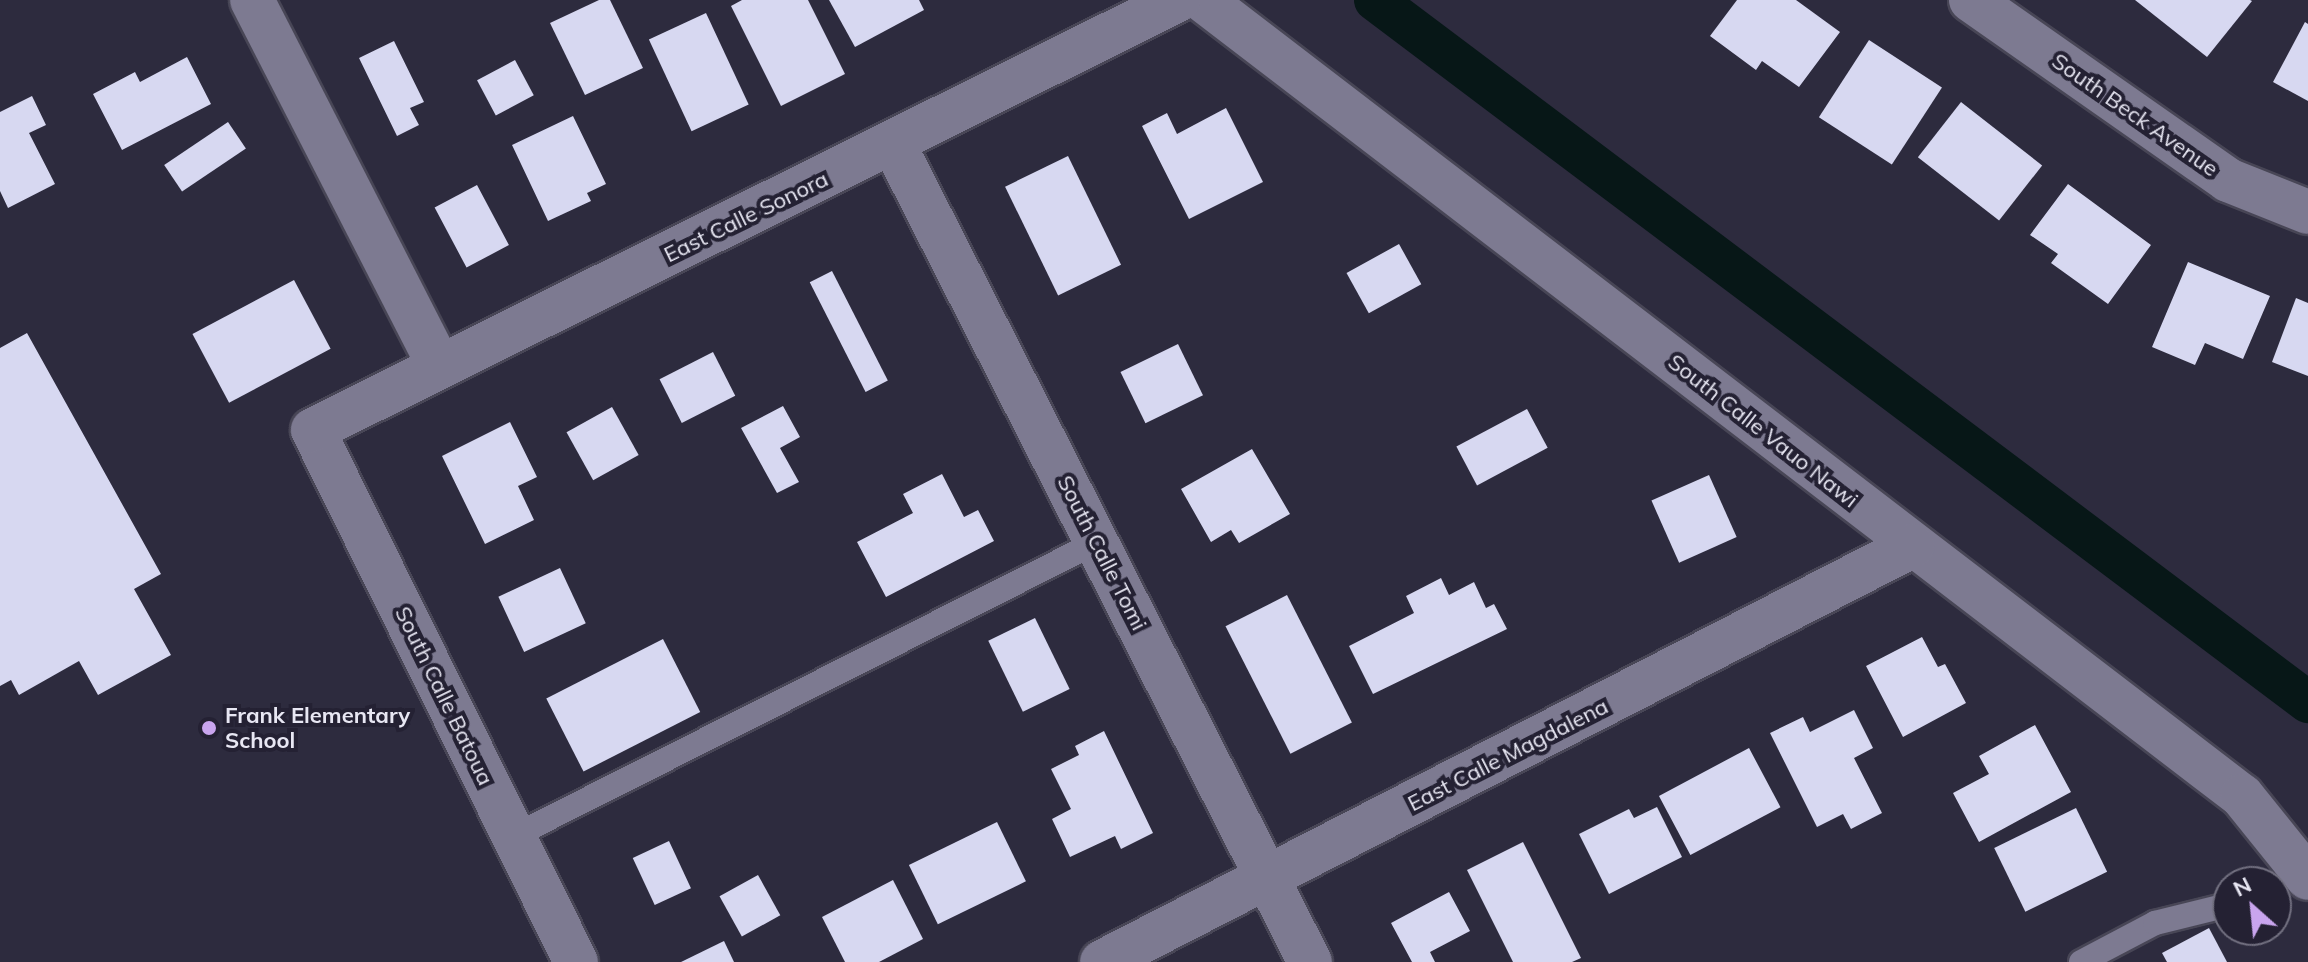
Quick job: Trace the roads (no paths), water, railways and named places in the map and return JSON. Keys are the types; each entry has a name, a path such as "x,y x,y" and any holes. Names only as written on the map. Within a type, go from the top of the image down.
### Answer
{"street":[{"path":"252,0 439,366"},
{"name":"East Calle Sonora","path":"313,430 894,145 1178,0"},
{"name":"South Calle Vauo Nawi","path":"1203,0 2242,796 2295,875"},
{"name":"South Beck Avenue","path":"1971,0 2228,180 2308,212"},
{"name":"South Calle Tomi","path":"894,145 1310,962"},
{"name":"South Calle Batoua","path":"313,430 576,962"},
{"name":"East Calle Magdalena","path":"1102,962 1912,546"}],"lane":[{"path":"514,836 1097,542"},
{"path":"2081,962 2155,923 2212,909"}],"waterway":[{"path":"1375,0 2308,702"}],"place":[{"name":"Frank Elementary School","path":"209,728"}]}
